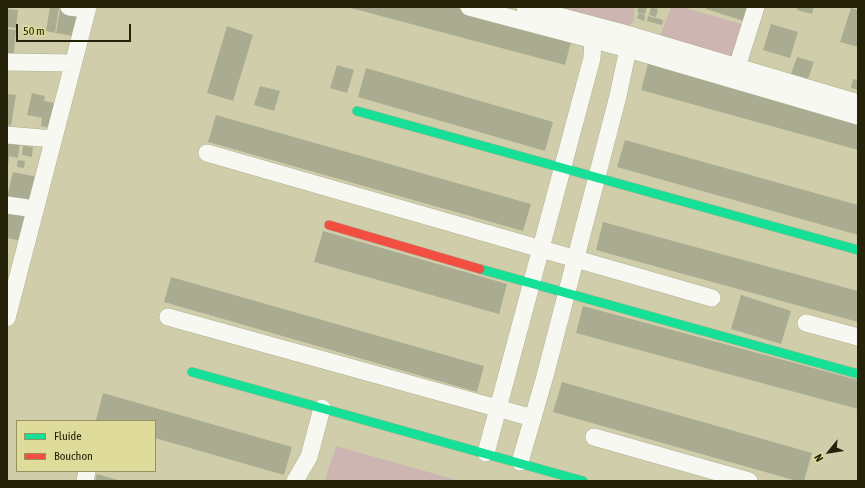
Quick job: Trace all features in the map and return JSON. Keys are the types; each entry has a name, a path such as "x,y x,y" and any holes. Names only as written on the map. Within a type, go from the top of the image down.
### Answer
{"street":[{"path":"7,318 12,278 48,166 53,139 72,63 88,8 69,7"},
{"path":"469,7 593,41 628,49 858,116"},
{"path":"525,7 858,103"},
{"path":"737,67 756,7"},
{"path":"486,453 592,58 593,41"},
{"path":"520,462 597,178 618,96 628,49"},
{"path":"7,62 72,63"},
{"path":"358,110 858,250"},
{"path":"7,135 53,139"},
{"path":"206,153 541,248 575,260 712,298"},
{"path":"7,205 35,209"},
{"path":"329,224 566,294 858,374"},
{"path":"168,317 533,418"},
{"path":"806,323 858,337"},
{"path":"192,372 520,462 583,481"},
{"path":"295,481 309,457 322,408"},
{"path":"594,437 749,481"}],"shaded area":[{"path":"548,7 634,7 634,21 623,30"},
{"path":"671,7 681,7 745,25 735,60 659,39"},
{"path":"336,446 460,481 330,481 325,479"}],"building":[{"path":"50,7 59,8 55,33 46,31"},
{"path":"347,7 454,7 572,38 565,65"},
{"path":"639,7 647,7 645,14 637,12"},
{"path":"651,7 658,9 656,17 649,15"},
{"path":"707,7 748,7 744,21 706,9"},
{"path":"797,7 814,7 812,14 797,10"},
{"path":"851,8 858,10 858,47 840,42"},
{"path":"7,9 18,10 16,28 7,27"},
{"path":"60,9 77,12 73,36 56,33"},
{"path":"639,13 645,15 644,21 637,18"},
{"path":"648,16 663,20 662,25 647,21"},
{"path":"771,24 798,32 790,58 763,50"},
{"path":"227,26 253,35 233,101 207,93"},
{"path":"7,29 16,30 13,62 7,61"},
{"path":"797,57 814,62 808,79 791,74"},
{"path":"649,60 858,117 858,150 641,90"},
{"path":"337,65 354,70 347,93 330,88"},
{"path":"366,68 553,122 545,151 358,97"},
{"path":"853,79 858,80 858,90 851,88"},
{"path":"260,86 280,91 274,111 254,105"},
{"path":"32,93 45,96 44,101 55,103 50,128 41,126 42,118 27,115"},
{"path":"7,94 16,95 11,126 7,125"},
{"path":"216,115 531,204 523,231 208,142"},
{"path":"7,139 20,141 18,158 9,156 8,166"},
{"path":"625,140 858,205 858,235 617,167"},
{"path":"23,146 33,147 32,157 22,155"},
{"path":"18,160 25,161 24,168 17,167"},
{"path":"13,172 37,177 30,205 7,198"},
{"path":"7,209 28,214 22,241 7,238"},
{"path":"603,222 858,291 858,322 596,250"},
{"path":"323,231 507,284 499,314 314,262"},
{"path":"171,277 484,366 477,392 164,302"},
{"path":"741,295 791,311 781,344 731,329"},
{"path":"583,306 858,380 858,409 576,333"},
{"path":"562,382 812,453 804,481 797,481 553,412"},
{"path":"103,393 292,447 284,475 156,438 156,420 96,420"},
{"path":"97,474 121,481 95,481"}],"traffic: fast":[{"path":"357,111 858,250"},
{"path":"480,269 858,374"},
{"path":"192,372 583,481"}],"traffic: jam":[{"path":"329,225 480,269"}]}
